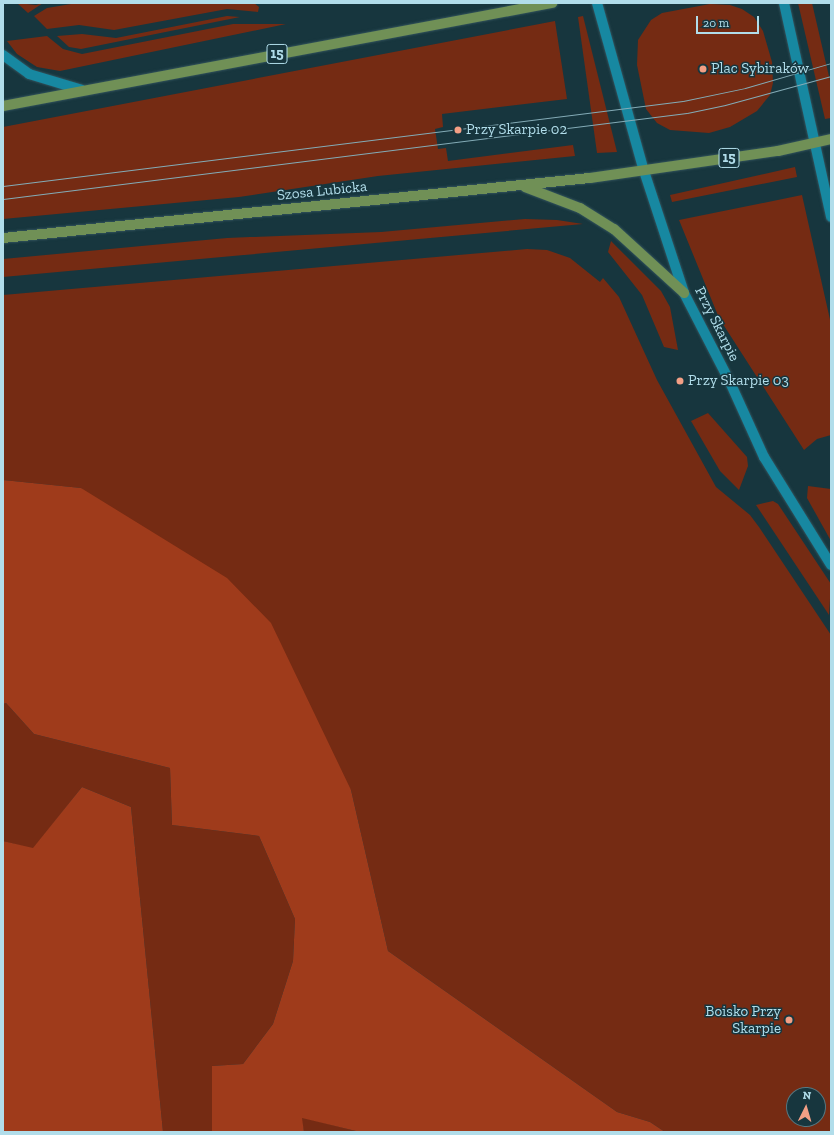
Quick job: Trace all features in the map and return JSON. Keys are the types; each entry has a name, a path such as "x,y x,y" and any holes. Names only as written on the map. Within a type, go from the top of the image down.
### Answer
{"main road":[{"name":"15","path":"3,106 552,3"},
{"name":"15","path":"644,171 831,139"},
{"name":"Szosa Lubicka","path":"3,238 523,186 644,171"},
{"path":"523,186 580,208 614,229 684,293"}],"street":[{"path":"597,3 644,171"},
{"path":"784,3 831,217"},
{"path":"3,55 29,74 82,90"},
{"name":"Przy Skarpie","path":"644,171 684,293 729,380 764,457 831,565"}],"shaded area":[{"path":"17,3 36,5 43,3 28,13"},
{"path":"77,3 254,3 259,7 258,12 227,9 114,30 79,25 47,29 34,16 47,8"},
{"path":"798,3 812,3 831,85 831,118 825,119"},
{"path":"710,4 730,5 742,9 754,17 763,31 772,62 773,83 770,95 757,111 730,127 709,133 670,130 657,123 646,109 637,65 638,40 651,20 662,13"},
{"path":"227,16 240,17 81,49 69,47 57,36 82,34 116,38"},
{"path":"583,16 617,152 597,153 578,17"},
{"path":"555,21 567,99 442,114 443,127 435,129 438,149 446,148 448,161 573,145 575,156 378,176 239,197 3,219 3,127"},
{"path":"233,24 286,24 60,71 37,67 17,54 7,41 47,36 63,49 82,54"},
{"path":"795,167 797,177 672,202 670,195"},
{"path":"802,195 831,324 831,435 817,439 804,450 719,318 679,220"},
{"path":"525,219 557,220 583,224 3,277 3,259 227,238 381,232"},
{"path":"611,241 661,291 670,307 678,350 664,347 642,295 608,252"},
{"path":"527,249 547,250 570,258 600,282 603,278 619,297 657,380 716,487 750,515 831,635 831,1132 665,1132 650,1122 617,1112 388,951 351,790 81,488 3,480 3,295"},
{"path":"708,413 747,457 748,466 739,490 720,471 691,421"},
{"path":"3,480 81,488 227,578 271,623 351,790 388,951 617,1112 650,1122 665,1132 360,1132 302,1118 304,1132 212,1132 212,1066 243,1064 273,1024 293,961 295,919 259,836 172,825 170,768 34,734 6,703 3,704"},
{"path":"808,486 831,489 831,541 807,498"},
{"path":"773,501 778,504 831,584 829,615 756,505"},
{"path":"6,703 34,734 170,768 172,825 259,836 295,919 293,961 273,1024 243,1064 212,1066 212,1132 163,1132 131,807 82,787 33,849 3,841 3,704"},
{"path":"82,787 131,807 163,1132 3,1132 3,841 33,848"},
{"path":"301,1117 360,1132 304,1132"}],"tram line":[{"path":"3,186 683,101 745,88 831,63"},
{"path":"3,199 687,113 725,105 831,76"}],"place":[{"name":"Plac Sybiraków","path":"703,69"},
{"name":"Przy Skarpie 02","path":"458,130"},
{"name":"Przy Skarpie 03","path":"680,381"},
{"name":"Boisko Przy Skarpie","path":"789,1020"}]}
